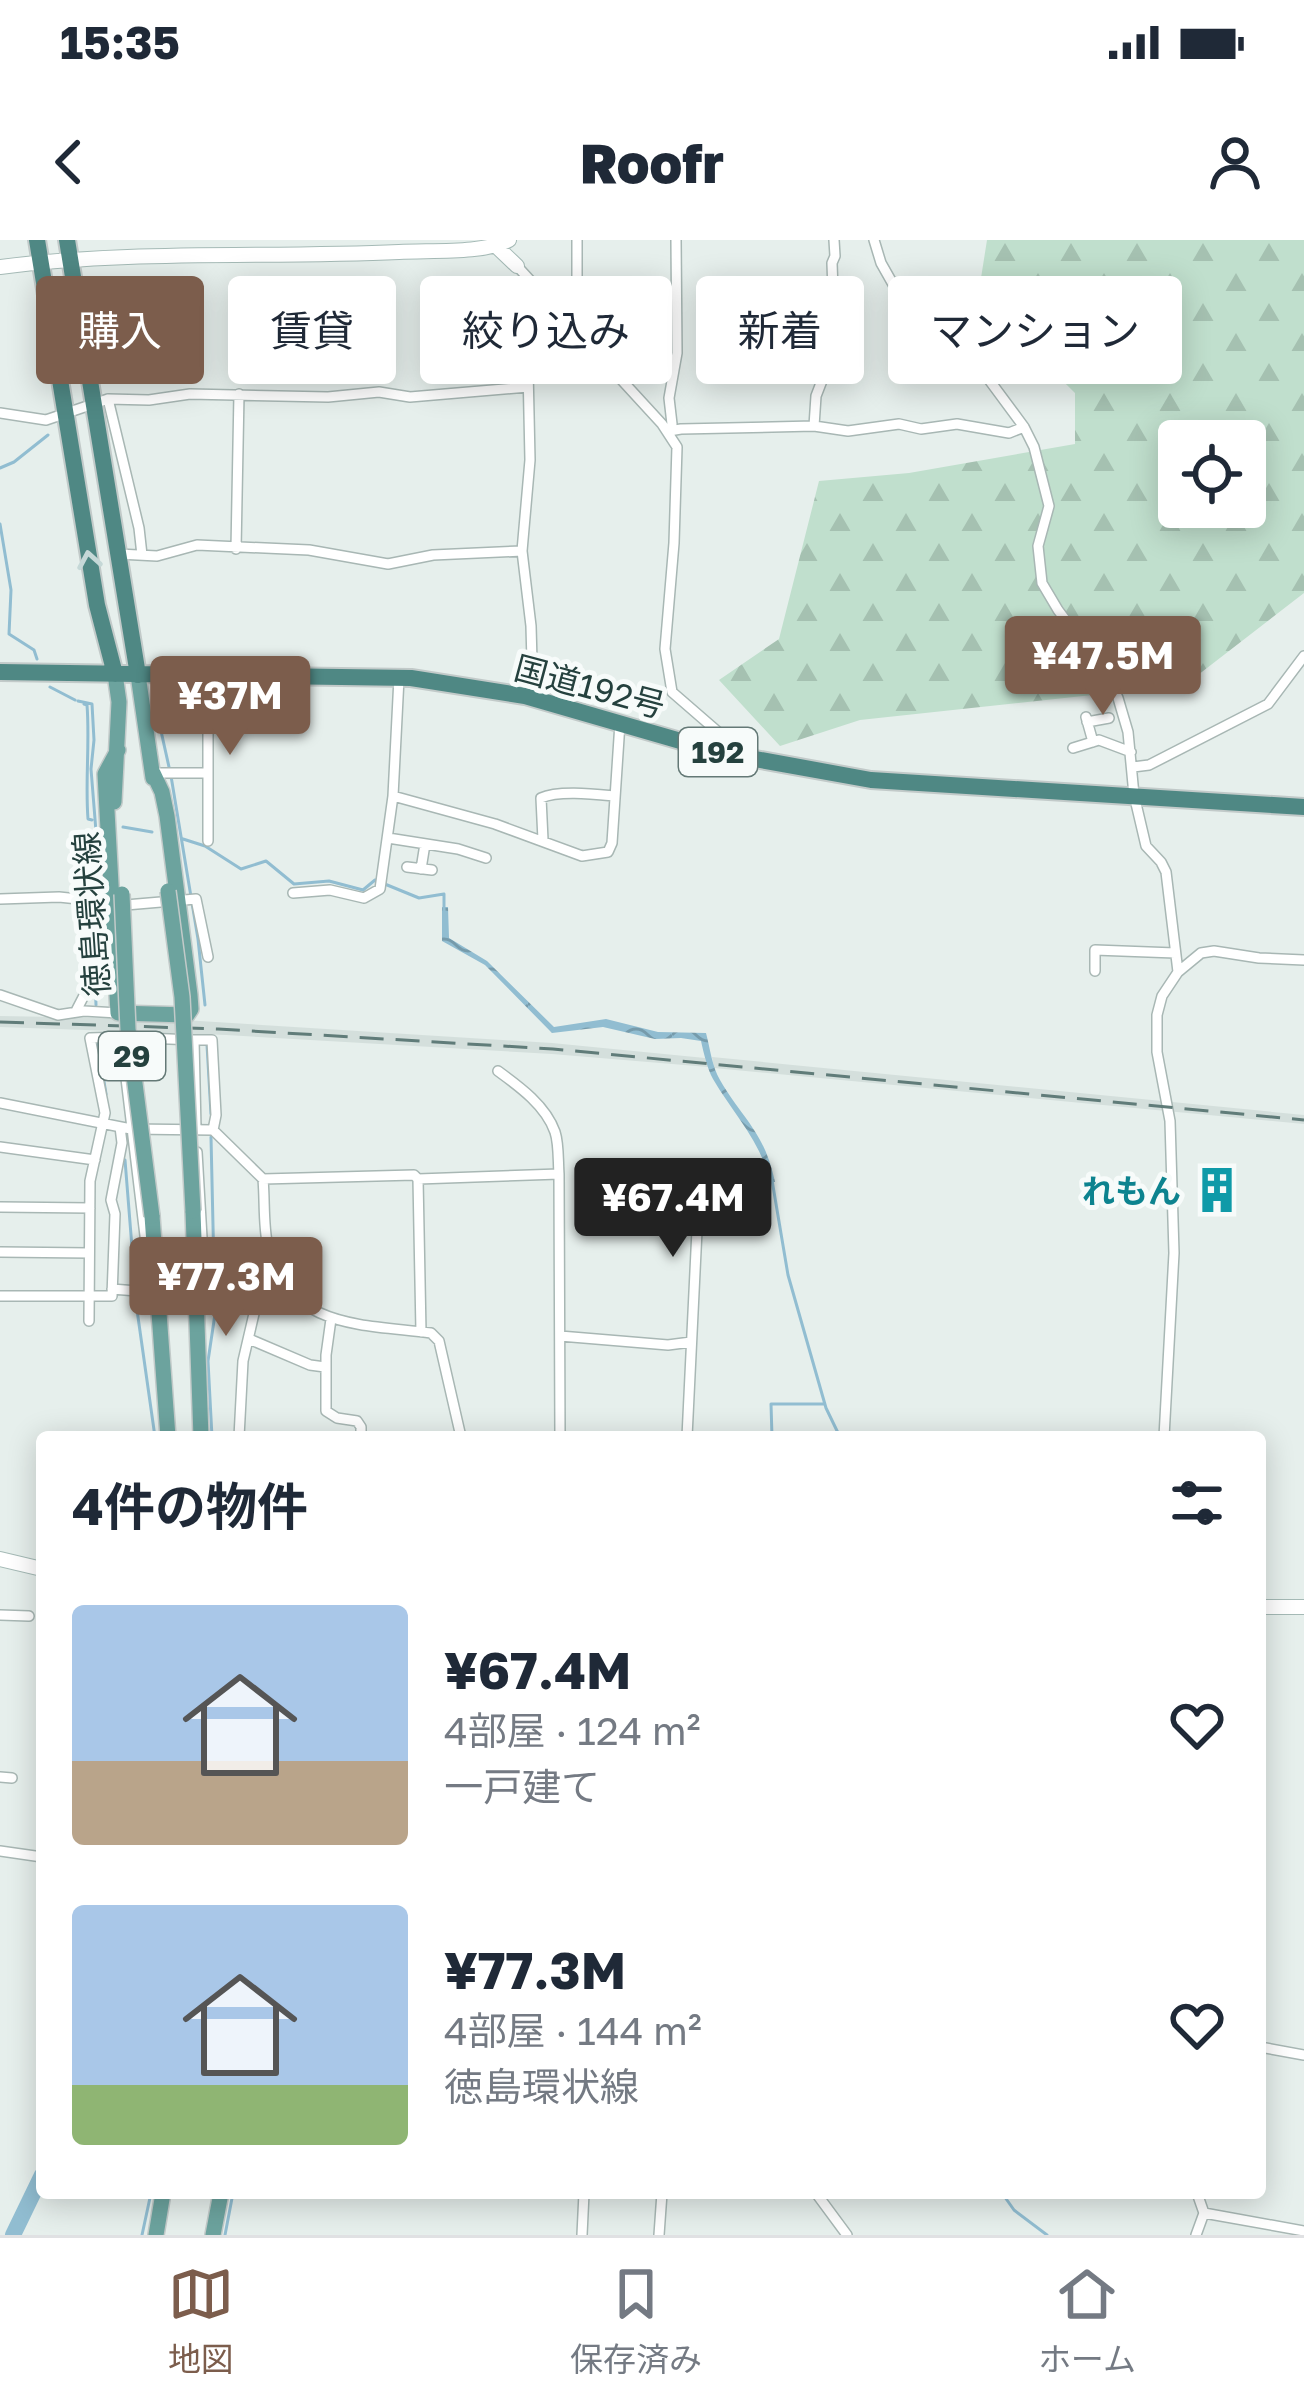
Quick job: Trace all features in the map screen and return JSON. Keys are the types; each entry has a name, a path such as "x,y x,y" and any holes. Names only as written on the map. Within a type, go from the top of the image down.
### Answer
{"highway":[{"path":"37,240 97,605 115,674"},
{"path":"67,240 101,401 139,675"},
{"name":"国道192号","path":"0,672 399,678 533,698 749,758 871,780 1304,807"}],"main road":[{"path":"0,267 143,257 299,256 507,242 518,266"},
{"name":"徳島環状線","path":"115,674 118,750 103,903 128,1029 152,1216 143,1292 167,1431"},
{"name":"29","path":"139,675 164,773 182,897 182,997 194,1211 209,1296 201,1431"},
{"path":"103,903 118,1013 187,1015 190,995 182,897"},
{"path":"0,1559 36,1568"},
{"path":"1266,1607 1304,1607"},
{"path":"156,2235 163,2199"},
{"path":"213,2235 220,2199"}],"street":[{"path":"577,240 577,276"},
{"path":"669,431 677,353 676,240"},
{"path":"814,426 816,396 835,347 834,240"},
{"path":"874,240 894,286 987,377 1024,427 1041,465 1049,506 1038,546 1042,583 1118,698 1146,846 1166,872 1178,972"},
{"path":"518,266 526,276"},
{"path":"528,384 530,460 522,551 532,626 533,698"},
{"path":"626,384 677,446 674,560 665,649 672,692 749,758"},
{"path":"0,413 46,420 101,401 190,394 328,397 379,392 410,397 528,387"},
{"path":"236,549 239,394"},
{"path":"101,401 140,528 142,555"},
{"path":"669,431 814,426 848,431 899,424 921,429 957,424 1009,433 1024,427"},
{"path":"119,554 157,556 197,545 309,550 388,564 433,555 522,551"},
{"path":"1133,767 1149,765 1268,704 1304,656"},
{"path":"208,676 208,841"},
{"path":"293,892 330,890 364,898 382,883 393,796 399,678"},
{"path":"1093,742 1087,719 1108,718"},
{"path":"393,796 582,856 608,852 620,723"},
{"path":"1073,748 1099,740 1131,752"},
{"path":"164,773 208,773"},
{"path":"543,840 541,799 548,794 615,796"},
{"path":"388,838 486,858"},
{"path":"407,867 426,870 425,844"},
{"path":"0,899 59,897 103,903 196,899 208,957"},
{"path":"76,1011 91,982 103,903"},
{"path":"1095,971 1095,950 1175,953"},
{"path":"1165,1431 1174,1253 1168,1102 1157,1052 1162,996 1178,972 1202,953 1304,960"},
{"path":"0,995 58,1015 118,1013"},
{"path":"121,1037 126,1128 151,1281 143,1292"},
{"path":"88,1321 90,1180 105,1105 89,1038 212,1040 213,1130"},
{"path":"194,1040 209,1296"},
{"path":"498,1072 524,1090 556,1133 560,1431"},
{"path":"0,1103 126,1128 213,1130 263,1180 269,1249 244,1361 238,1431"},
{"path":"0,1296 112,1296 115,1214 111,1200 126,1128"},
{"path":"0,1147 95,1160"},
{"path":"687,1431 700,1168 748,1166"},
{"path":"263,1180 559,1174"},
{"path":"418,1179 421,1332"},
{"path":"0,1207 90,1208"},
{"path":"269,1249 291,1295 304,1305 331,1319 431,1333 439,1341 459,1431"},
{"path":"0,1252 89,1253"},
{"path":"112,1288 304,1305"},
{"path":"331,1319 326,1411 358,1421 362,1431"},
{"path":"560,1336 668,1345 692,1342"},
{"path":"249,1339 325,1367"},
{"path":"0,1615 21,1613"},
{"path":"0,1851 36,1856"},
{"path":"1266,2048 1304,2054"},
{"path":"583,2235 584,2199"},
{"path":"659,2235 662,2199"},
{"path":"820,2199 847,2235"},
{"path":"1196,2235 1204,2213 1199,2199"},
{"path":"1204,2213 1304,2231"}],"shaded area":[{"path":"0,1016 167,1019 552,1043 705,1058 708,1067 226,1035 0,1027"},
{"path":"712,1057 1304,1115 1304,1124 714,1068"}],"green space":[{"path":"987,240 1304,240 1304,593 1185,685 860,720 780,746 719,680 779,639 819,481 909,473 1075,444 1075,393 1066,384 1182,384 1182,276 981,276"}],"water":[{"path":"442,907 448,907 449,938 487,961 554,1027 606,1019 658,1032 706,1033 717,1075 759,1138 775,1182 770,1182 754,1141 713,1079 701,1041 655,1039 603,1027 552,1033 485,965 442,941"}],"waterway":[{"path":"0,468 48,435"},
{"path":"0,524 11,590 9,634 34,650 37,659"},
{"path":"50,687 75,700"},
{"path":"78,701 92,704 91,769 99,869 92,896 96,1005"},
{"path":"84,704 88,819 92,820"},
{"path":"155,704 169,767"},
{"path":"171,776 205,1005"},
{"path":"123,827 152,832"},
{"path":"183,839 205,846 241,869 266,861 294,884 329,881 363,890 375,880 419,898 444,894 444,911"},
{"path":"98,1044 106,1094"},
{"path":"207,1045 211,1114"},
{"path":"211,1137 212,1431"},
{"path":"125,1160 137,1310 154,1431"},
{"path":"772,1180 788,1275 826,1408 837,1431"},
{"path":"772,1431 771,1404 823,1404"},
{"path":"13,2235 36,2187"},
{"path":"142,2235 150,2199"},
{"path":"225,2235 232,2199"},
{"path":"1006,2199 1047,2235"}],"railway":[{"path":"0,1022 218,1029 553,1049 1304,1120"}],"place":[{"name":"れもん","path":"1217,1190"}]}
